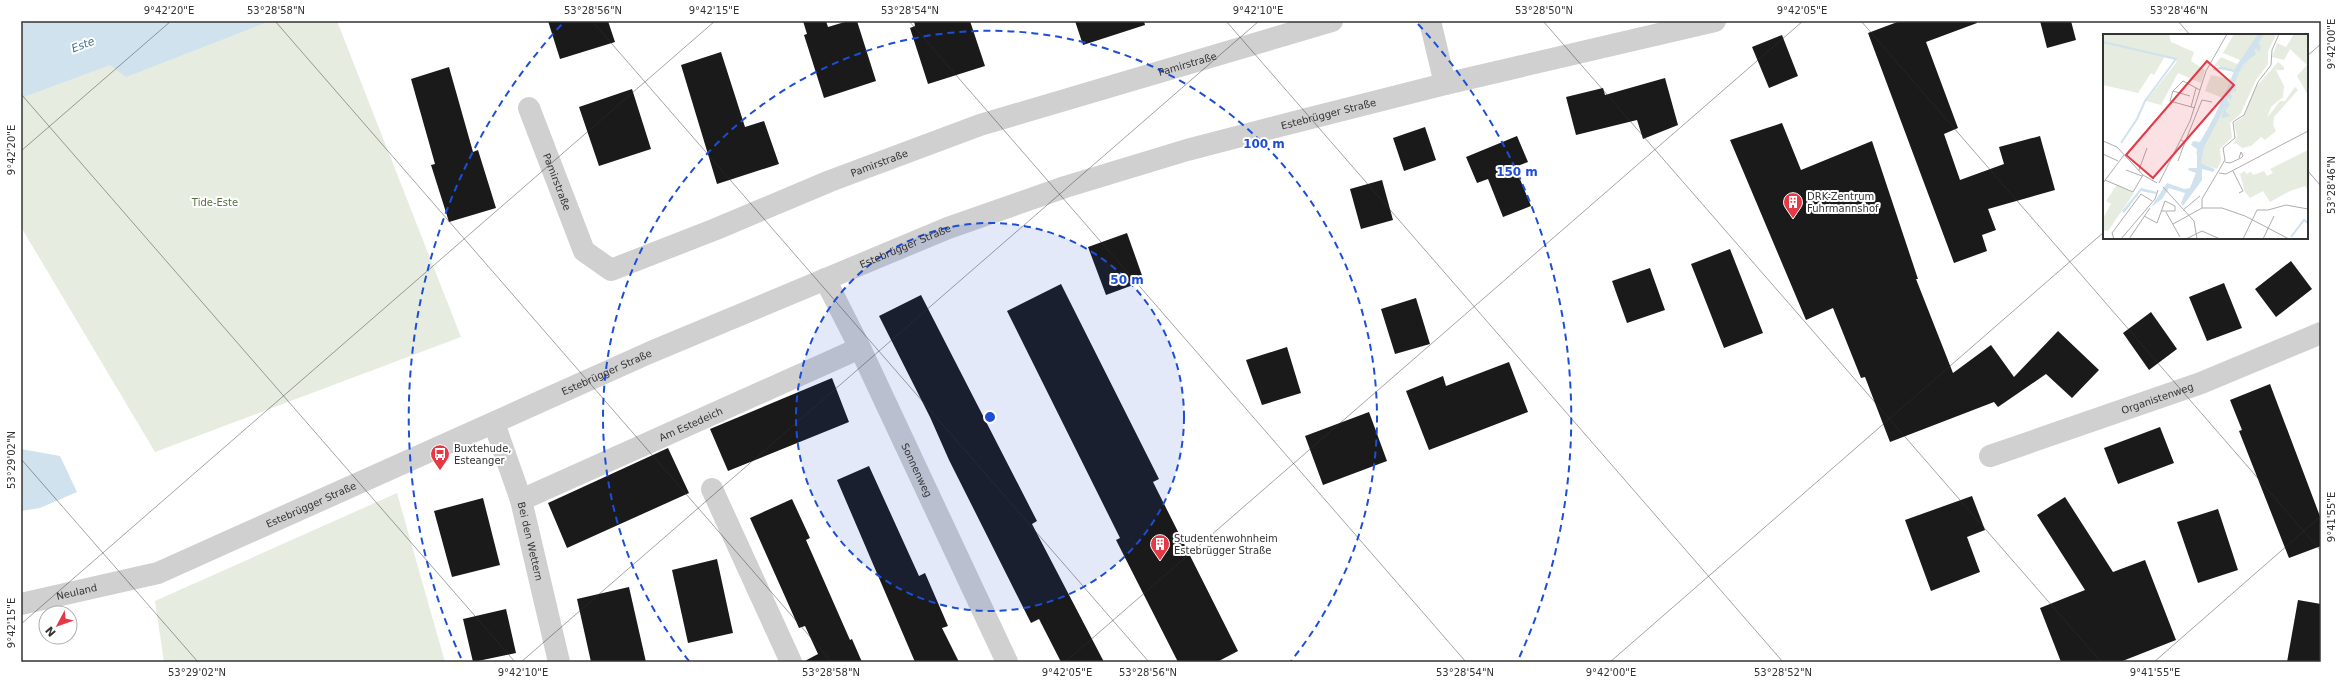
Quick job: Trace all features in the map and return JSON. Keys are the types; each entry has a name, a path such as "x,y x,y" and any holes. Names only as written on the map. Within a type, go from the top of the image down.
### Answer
{"street":[{"name":"Pamirstraße","path":"529,108 584,251 611,270 716,229 830,181 980,125 1332,21"},
{"path":"1430,21 1445,84"},
{"name":"Estebrügger Straße","path":"132,580 158,573 652,352 948,228 1065,187 1187,150 1445,84 1715,21"},
{"name":"Sonnenweg","path":"825,279 860,348 1006,662"},
{"name":"Organistenweg","path":"1990,456 2200,382 2321,333"},
{"name":"Am Estedeich","path":"521,500 860,348"},
{"name":"Bei den Wettern","path":"494,423 521,500 559,662"},
{"path":"712,489 791,662"},
{"name":"Neuland","path":"21,604 132,580"}],"green space":[{"name":"Tide-Este","path":"21,21 337,21 461,337 155,452 21,227"},
{"path":"397,493 445,662 164,662 155,601"}],"water":[{"name":"Este","path":"29,21 270,21 126,77 110,65 21,98 21,25"},
{"path":"21,449 60,456 77,492 40,508 21,511"}],"building":[{"path":"548,21 608,21 615,42 560,59"},
{"path":"803,21 826,21 828,27 848,21 857,21 876,81 824,98 804,35 807,34"},
{"path":"914,21 970,21 985,66 928,84 910,28 915,26"},
{"path":"1075,21 1144,21 1145,25 1083,45"},
{"path":"1900,21 1977,21 1977,23 1926,42 1958,128 1944,134 1960,180 2004,164 1999,147 2040,136 2055,190 1988,209 1996,230 1982,235 1987,251 1954,263 1868,33"},
{"path":"2040,21 2071,21 2076,40 2047,48"},
{"path":"1782,35 1798,76 1769,88 1752,47"},
{"path":"721,52 745,127 764,121 779,164 717,184 681,65"},
{"path":"449,67 473,152 478,150 496,208 449,222 431,165 435,164 411,79"},
{"path":"1665,78 1678,125 1643,139 1637,120 1576,135 1566,97 1603,88 1605,95"},
{"path":"632,89 651,149 599,166 579,107"},
{"path":"1782,123 1801,170 1872,141 1918,279 1916,279 1953,373 1991,345 2014,377 2058,331 2099,370 2072,398 2046,374 1998,407 1994,402 1890,442 1865,377 1861,378 1833,308 1806,320 1730,140"},
{"path":"1425,127 1436,160 1404,171 1393,138"},
{"path":"1517,136 1528,162 1515,167 1531,206 1503,217 1488,179 1477,183 1466,157"},
{"path":"1382,180 1393,220 1361,229 1350,189"},
{"path":"1127,233 1144,281 1106,295 1088,247"},
{"path":"1730,249 1763,333 1724,348 1691,264"},
{"path":"2291,261 2312,289 2276,317 2255,289"},
{"path":"1650,268 1665,310 1627,323 1612,281"},
{"path":"2224,283 2242,328 2207,341 2189,297"},
{"path":"1061,284 1159,479 1153,482 1238,651 1217,662 1178,662 1116,540 1120,538 1007,311"},
{"path":"921,295 1037,521 1032,524 1104,662 1061,662 1039,619 1031,623 949,460 930,417 879,316"},
{"path":"1416,298 1430,344 1395,354 1381,309"},
{"path":"2151,312 2177,349 2149,370 2123,333"},
{"path":"1287,347 1301,393 1262,405 1246,360"},
{"path":"1509,362 1528,412 1429,450 1406,391 1443,376 1446,386"},
{"path":"832,378 849,422 728,471 710,429"},
{"path":"2270,384 2321,519 2321,546 2289,558 2239,431 2242,430 2230,400"},
{"path":"1369,412 1387,461 1323,485 1305,436"},
{"path":"2160,427 2174,463 2118,484 2104,448"},
{"path":"668,448 689,493 567,548 548,503"},
{"path":"869,466 919,576 925,573 948,626 942,628 959,662 915,662 837,480"},
{"path":"1972,496 1985,530 1967,537 1980,572 1931,591 1905,520"},
{"path":"2065,497 2113,572 2145,560 2176,640 2120,662 2061,662 2040,608 2085,590 2037,515"},
{"path":"483,498 500,565 452,577 434,511"},
{"path":"792,499 810,538 806,540 850,640 852,639 862,662 803,662 818,654 805,626 799,628 750,518"},
{"path":"2218,509 2238,570 2198,583 2177,522"},
{"path":"717,559 733,633 688,643 672,570"},
{"path":"629,587 646,662 591,662 577,599"},
{"path":"2298,600 2321,604 2321,662 2287,662"},
{"path":"506,609 516,653 473,662 463,619"}],"place":[{"name":"DRK-Zentrum Fuhrmannshof","path":"1793,219"},
{"name":"Buxtehude, Esteanger","path":"440,471"},
{"name":"Studentenwohnheim Estebrügger Straße","path":"1160,561"}]}
